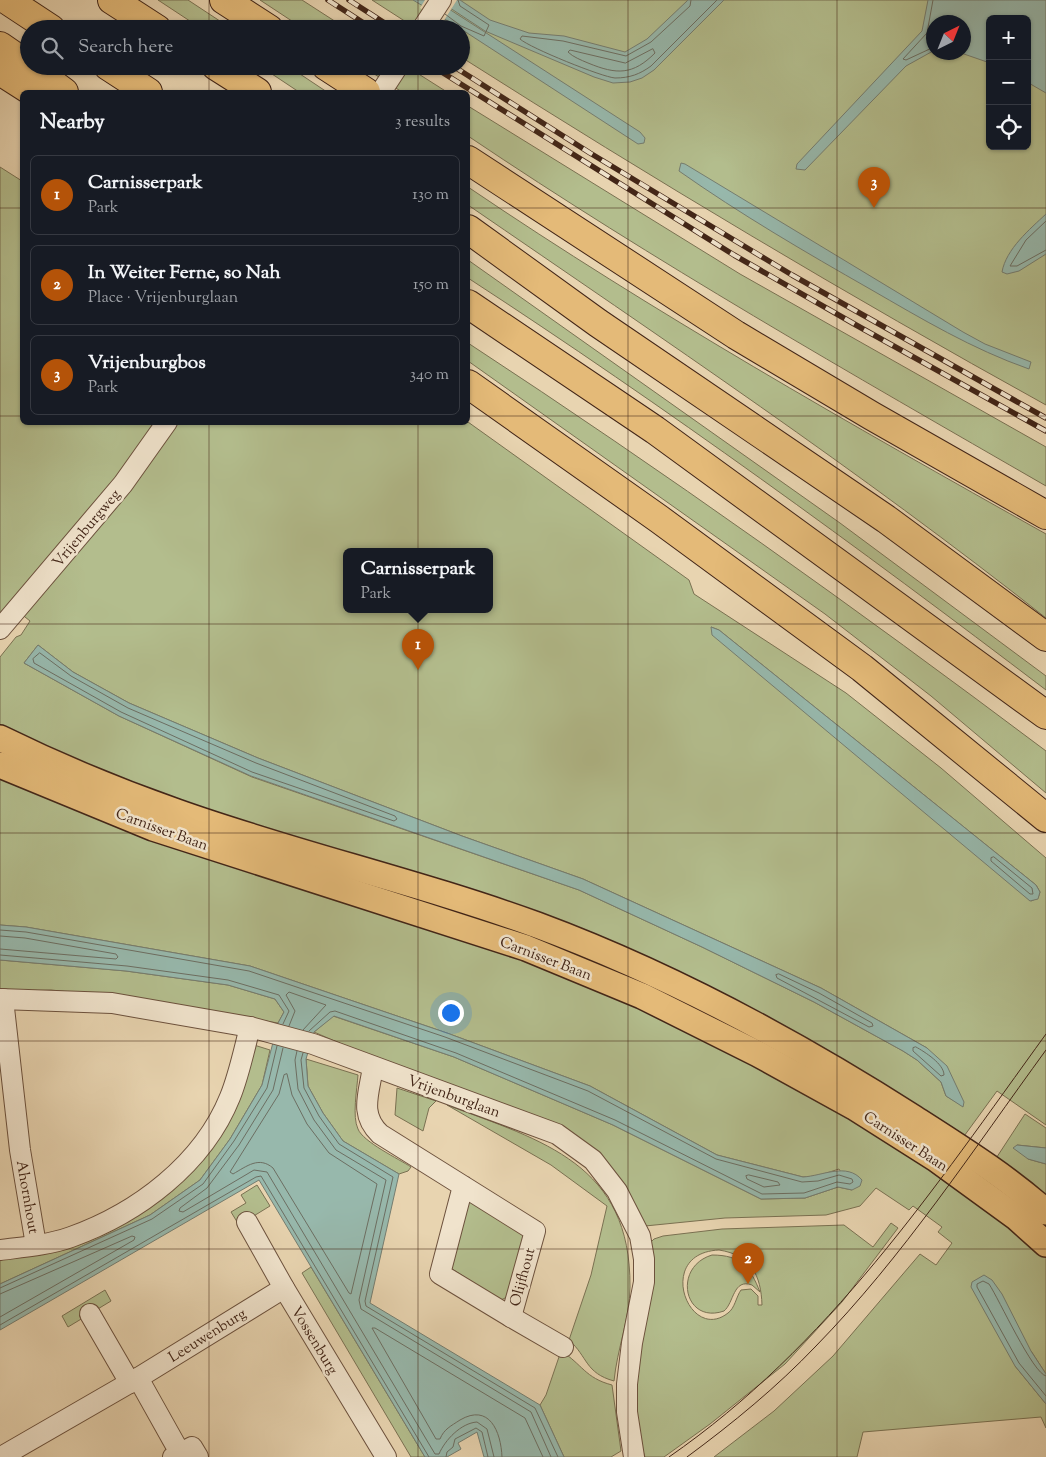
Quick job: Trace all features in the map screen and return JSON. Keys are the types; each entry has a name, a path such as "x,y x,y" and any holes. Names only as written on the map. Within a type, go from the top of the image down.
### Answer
{"highway":[{"path":"7,0 37,20"},
{"path":"112,0 143,20"},
{"path":"224,0 254,20"},
{"path":"0,46 20,60"},
{"path":"0,71 29,90"},
{"path":"41,75 61,90"},
{"path":"122,75 145,90"},
{"path":"230,75 254,90"},
{"path":"340,75 363,90"},
{"path":"470,161 736,335 872,416 1046,515"},
{"path":"470,230 598,323 886,519 1046,637"},
{"path":"470,305 656,430 1046,715"},
{"path":"470,385 659,519 862,668 1046,818"}],"main road":[{"name":"Carnisser Baan","path":"0,738 90,778 178,812 537,925 652,974 770,1032 868,1089 949,1140 1046,1212"},
{"name":"Carnisser Baan","path":"0,764 153,828 526,948 642,996 758,1054 854,1107 936,1159 1017,1218 1046,1244"}],"street":[{"path":"428,20 441,0"},
{"path":"382,90 392,75"},
{"name":"Vrijenburgweg","path":"0,629 123,484 166,425"},
{"name":"Vrijenburglaan","path":"2,999 112,1003 250,1027 313,1044 557,1134 593,1160 617,1191 640,1236 644,1259 644,1282 632,1343 627,1384 627,1412 634,1457"},
{"name":"Ahornhout","path":"2,999 20,1150 36,1245"},
{"path":"0,1250 69,1238 130,1209 164,1185 187,1163 210,1134 230,1097 250,1027"},
{"name":"Olijfhout","path":"373,1067 366,1114 370,1124 380,1134 534,1231 511,1317"},
{"name":"Olijfhout","path":"463,1186 440,1274 563,1347"},
{"name":"Vossenburg","path":"247,1222 284,1288 386,1457"},
{"name":"Leeuwenburg","path":"1,1457 134,1380 284,1288"},
{"path":"90,1314 183,1456"}],"green space":[{"path":"158,0 188,0 218,20 188,20"},
{"path":"260,0 302,0 333,20 290,20"},
{"path":"372,0 1046,0 1046,405 751,235 470,63 470,20 403,20"},
{"path":"274,75 302,75 324,90 296,90"},
{"path":"376,75 420,75 444,90 399,90"},
{"path":"470,107 740,274 1046,447 1046,486 754,316 538,183 470,137"},
{"path":"0,167 20,180 20,425 470,425 470,423 689,580 694,594 846,693 941,768 1046,858 1046,1125 997,1091 959,1143 695,994 252,833 0,731 0,657 16,637 21,635 30,621 9,604 0,613","holes":["711,627 719,630 1036,885 1040,892 1038,898 1031,901","38,645 73,672 129,703 258,758 462,836 583,879 821,988 927,1048 963,1106 946,1096 941,1082 917,1060 903,1051 814,1002 579,890 252,777 119,716 24,663"]},
{"path":"470,188 538,234 681,323 826,409 1046,534 1046,618 905,510 688,356 470,206"},
{"path":"470,261 840,523 1046,676 1046,690 904,583 761,479 470,279"},
{"path":"470,344 688,491 904,645 1046,751 1046,793 931,696 825,614 470,362"},
{"path":"0,770 544,966 685,1028 848,1116 969,1195 1046,1254 1046,1374 1031,1351 1015,1366 1046,1404 1046,1428 1041,1417 863,1432 857,1457 714,1457 774,1411 833,1356 920,1254 936,1265 952,1243 938,1232 942,1227 913,1206 909,1210 876,1188 860,1206 826,1215 725,1218 645,1226 597,1155 314,1032 333,1016 454,1057 613,1125 761,1199 805,1198 838,1187 852,1190 839,1169 817,1176 803,1177 717,1155 590,1086 447,1033 250,966 26,927 0,925"},
{"path":"0,960 126,971 228,985 275,999 284,1012 278,1023 139,1000 51,990 0,992"},
{"path":"254,1045 270,1050 262,1085 230,1139 200,1180 150,1215 0,1284 0,1257 51,1250 187,1170"},
{"path":"306,1059 358,1075 355,1110 358,1129 374,1145 411,1167 408,1171 399,1174 343,1141 323,1113 308,1086"},
{"path":"397,1088 436,1101 429,1108 423,1131 395,1115"},
{"path":"447,1105 516,1131 547,1146 575,1163 598,1185 615,1212 626,1245 630,1287 628,1310 614,1381 597,1374 569,1340 591,1275 607,1206 551,1165"},
{"path":"1025,1114 1046,1128 1046,1148 1017,1145 1028,1159 1046,1164 1046,1207 991,1166"},
{"path":"257,1185 270,1206 239,1225 231,1212 246,1203 241,1195"},
{"path":"468,1200 525,1231 507,1297 501,1300 452,1269 450,1265"},
{"path":"891,1223 898,1228 842,1302 785,1364 710,1424 664,1457 645,1457 640,1442 633,1400 648,1245 654,1239 663,1236 722,1229 844,1225 873,1247","holes":["719,1250 739,1256 752,1268 759,1284 762,1305 758,1305 758,1296 751,1289 741,1290 728,1313 714,1319 701,1317 691,1307 684,1294 683,1279 688,1265 699,1255"]},
{"path":"712,1255 730,1257 743,1264 748,1269 760,1292 752,1285 741,1285 737,1288 724,1311 710,1313 700,1310 692,1303 688,1293 688,1282 691,1271 699,1261"},
{"path":"311,1267 425,1457 411,1457 302,1273"},
{"path":"105,1290 111,1301 68,1327 62,1316"},
{"path":"561,1351 596,1379 612,1385 621,1451 611,1457 564,1457 540,1405 546,1395"}],"water":[{"path":"413,0 435,0 466,20 446,20"},
{"path":"438,0 460,0 490,20 529,33 564,36 625,52 647,39 688,0 724,0 654,70 642,78 630,82 613,83 594,77 485,31"},
{"path":"928,0 1046,0 1046,93 1031,84 1031,15 986,15 986,62 971,56 971,15 926,15 926,55 906,66 805,170 796,169 797,164 922,31"},
{"path":"470,23 640,132 645,138 644,143 638,144 470,35"},
{"path":"681,163 963,332 985,344 1031,362 1029,369 987,352 948,333 797,247 679,171"},
{"path":"1046,214 1046,254 1019,271 1007,274 1002,272 1013,247"},
{"path":"711,627 719,630 1036,885 1040,892 1038,899 1030,901 712,635"},
{"path":"38,645 73,672 129,703 258,758 462,836 583,879 821,988 927,1048 947,1066 964,1102 963,1107 946,1096 941,1082 917,1060 814,1002 579,890 251,776 119,716 24,663"},
{"path":"0,925 26,927 250,966 447,1033 590,1086 717,1155 803,1177 842,1171 856,1175 862,1180 860,1186 852,1190 838,1187 805,1198 761,1199 613,1125 454,1057 334,1016 314,1032 306,1059 308,1086 323,1113 343,1141 399,1174 370,1303 540,1405 564,1457 484,1457 477,1432 458,1443 461,1449 447,1457 425,1457 259,1180 0,1330 0,1284 150,1215 200,1180 230,1139 262,1085 278,1023 284,1012 275,999 228,985 126,971 0,960"},
{"path":"1017,1145 1046,1148 1046,1164 1028,1159 1013,1148"},
{"path":"984,1275 992,1280 1002,1294 1031,1351 1046,1374 1046,1404 1015,1366 971,1287 972,1282"}],"pier":[{"path":"425,0 457,0 444,20 440,20 420,8"}],"tram line":[{"path":"669,1457 727,1413 780,1366 829,1316 919,1207 1046,1034"},
{"path":"687,1457 738,1418 770,1390 848,1312 908,1240 1046,1050"}],"railway":[{"path":"328,0 359,20"},
{"path":"349,0 380,20"},
{"path":"446,75 734,255 1046,431"},
{"path":"467,75 590,153 792,275 1046,418"}],"place":[{"name":"Vrijenburgbos","path":"874,208"},
{"name":"Carnisserpark","path":"418,670"},
{"name":"In Weiter Ferne, so Nah","path":"748,1284"}]}
